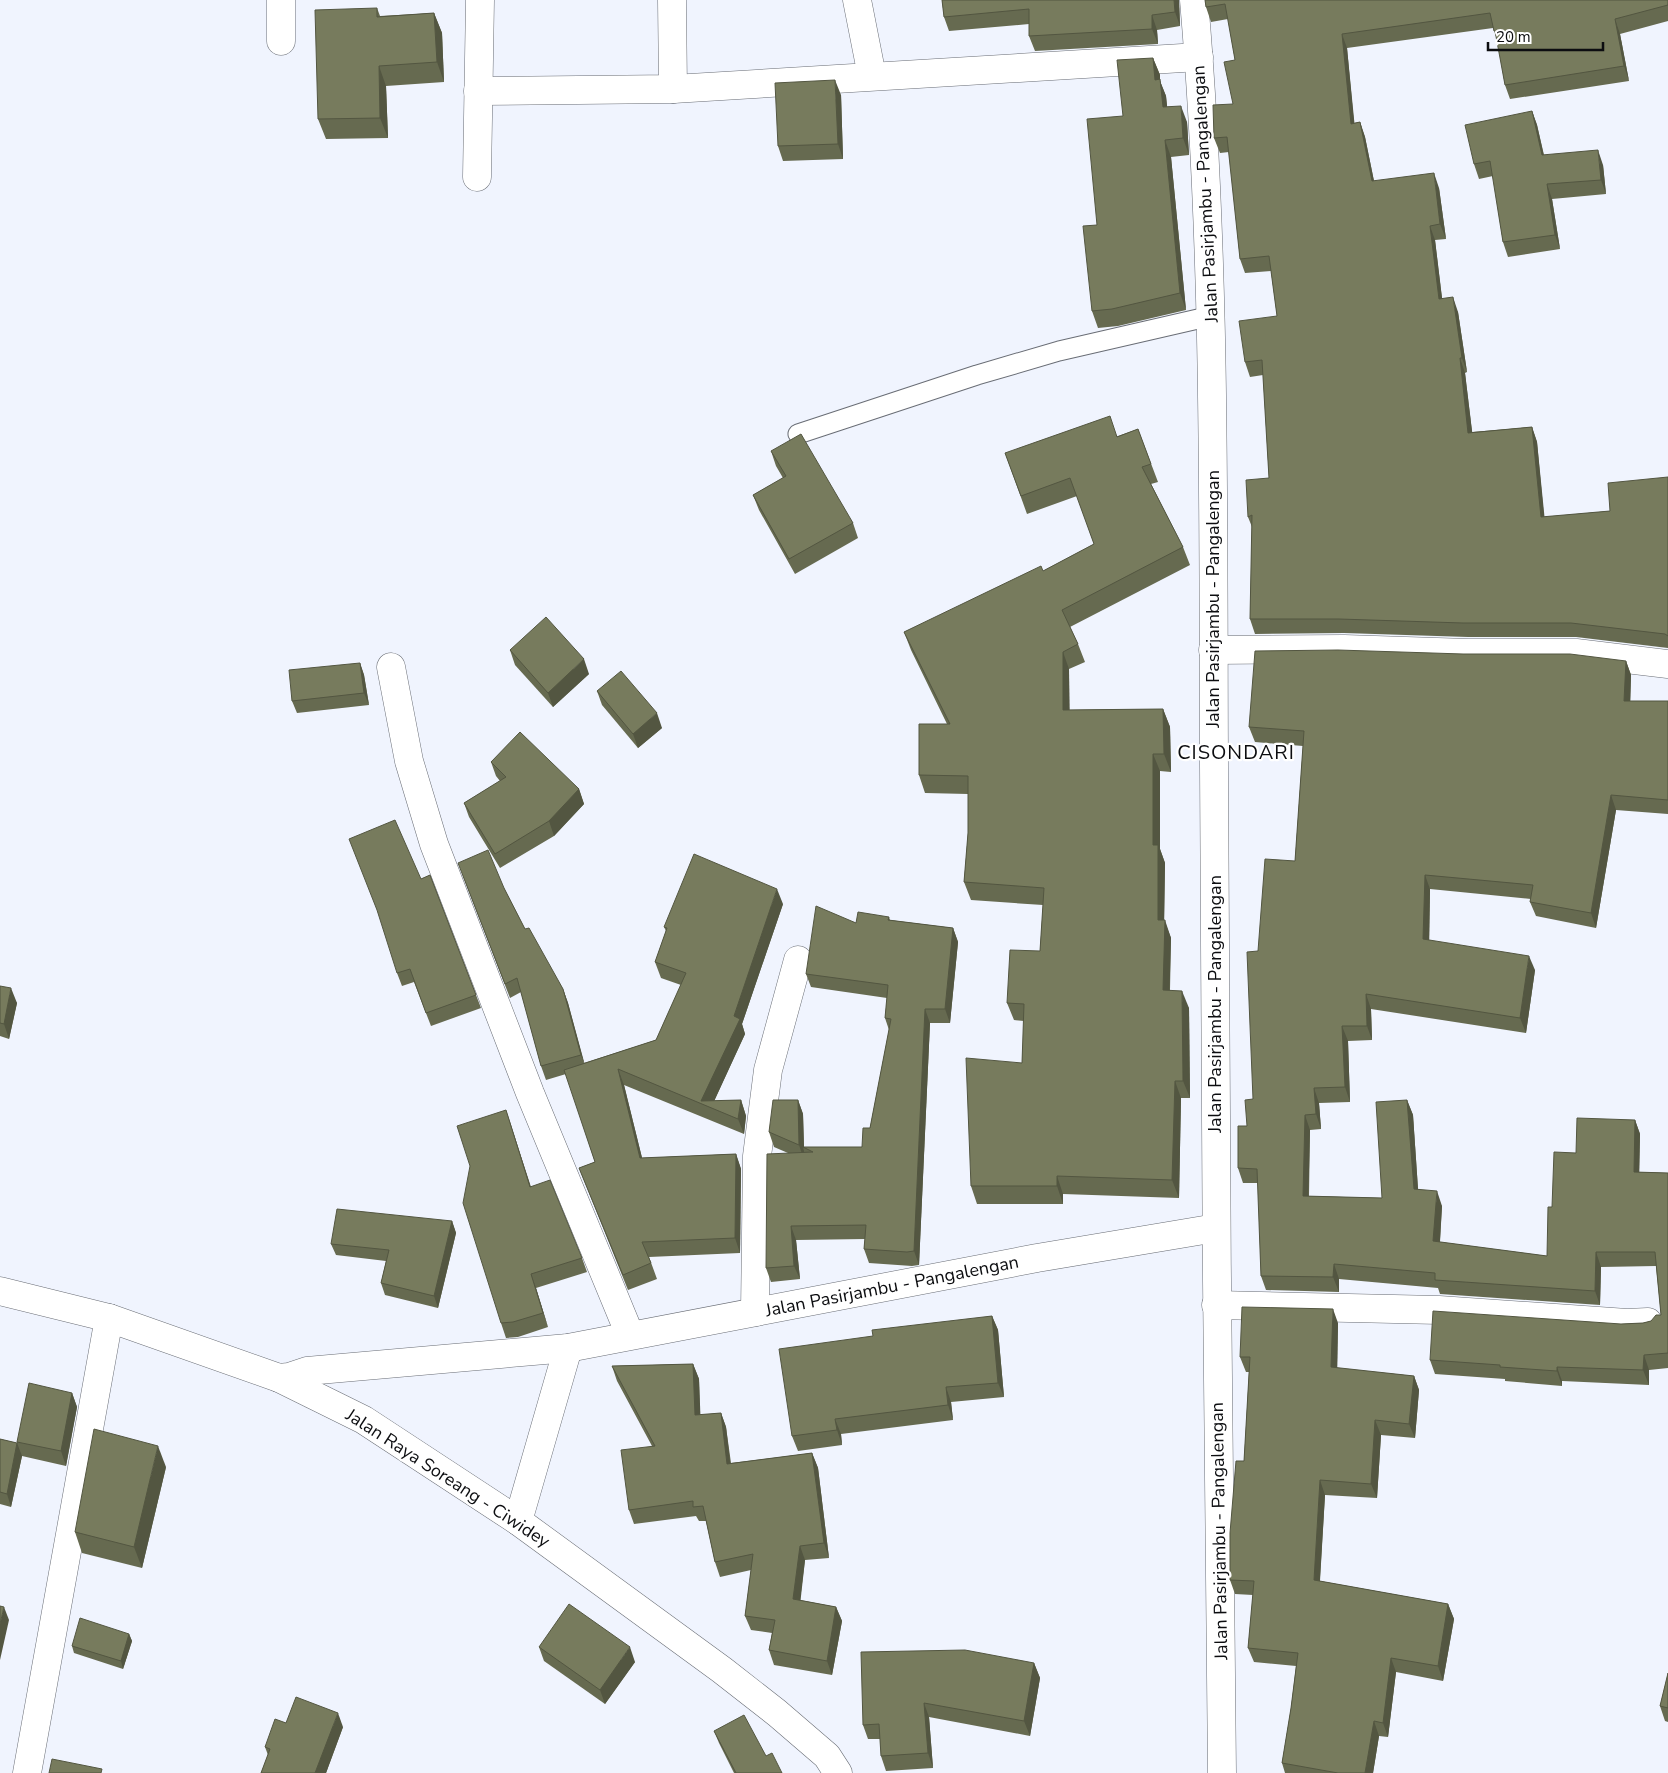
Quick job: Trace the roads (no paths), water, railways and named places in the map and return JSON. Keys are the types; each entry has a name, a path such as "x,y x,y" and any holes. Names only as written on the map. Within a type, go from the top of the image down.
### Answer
{"main road":[{"path":"281,0 281,41"},
{"path":"477,178 480,0"},
{"path":"672,0 674,89"},
{"path":"856,0 872,76"},
{"name":"Jalan Pasirjambu - Pangalengan","path":"1194,0 1199,57 1211,316 1216,1305 1222,1773"},
{"path":"478,91 674,89 1199,57"},
{"path":"1214,650 1344,649 1468,653 1576,653 1668,664"},
{"path":"391,667 409,761 434,844 530,1093 630,1335"},
{"path":"754,1312 756,1156 768,1070 798,960"},
{"name":"Jalan Pasirjambu - Pangalengan","path":"279,1378 307,1371 568,1348 1037,1258 1216,1228"},
{"name":"Jalan Raya Soreang - Ciwidey","path":"0,1291 109,1318 279,1378 364,1420 518,1521 722,1670 769,1706 826,1756 838,1773"},
{"path":"1216,1305 1439,1310 1626,1323 1648,1322"},
{"path":"27,1773 109,1318"},
{"path":"518,1521 568,1348"}],"lane":[{"path":"798,434 976,375 1059,351 1211,316"}],"district":[{"name":"CISONDARI","path":"1236,752"}]}
